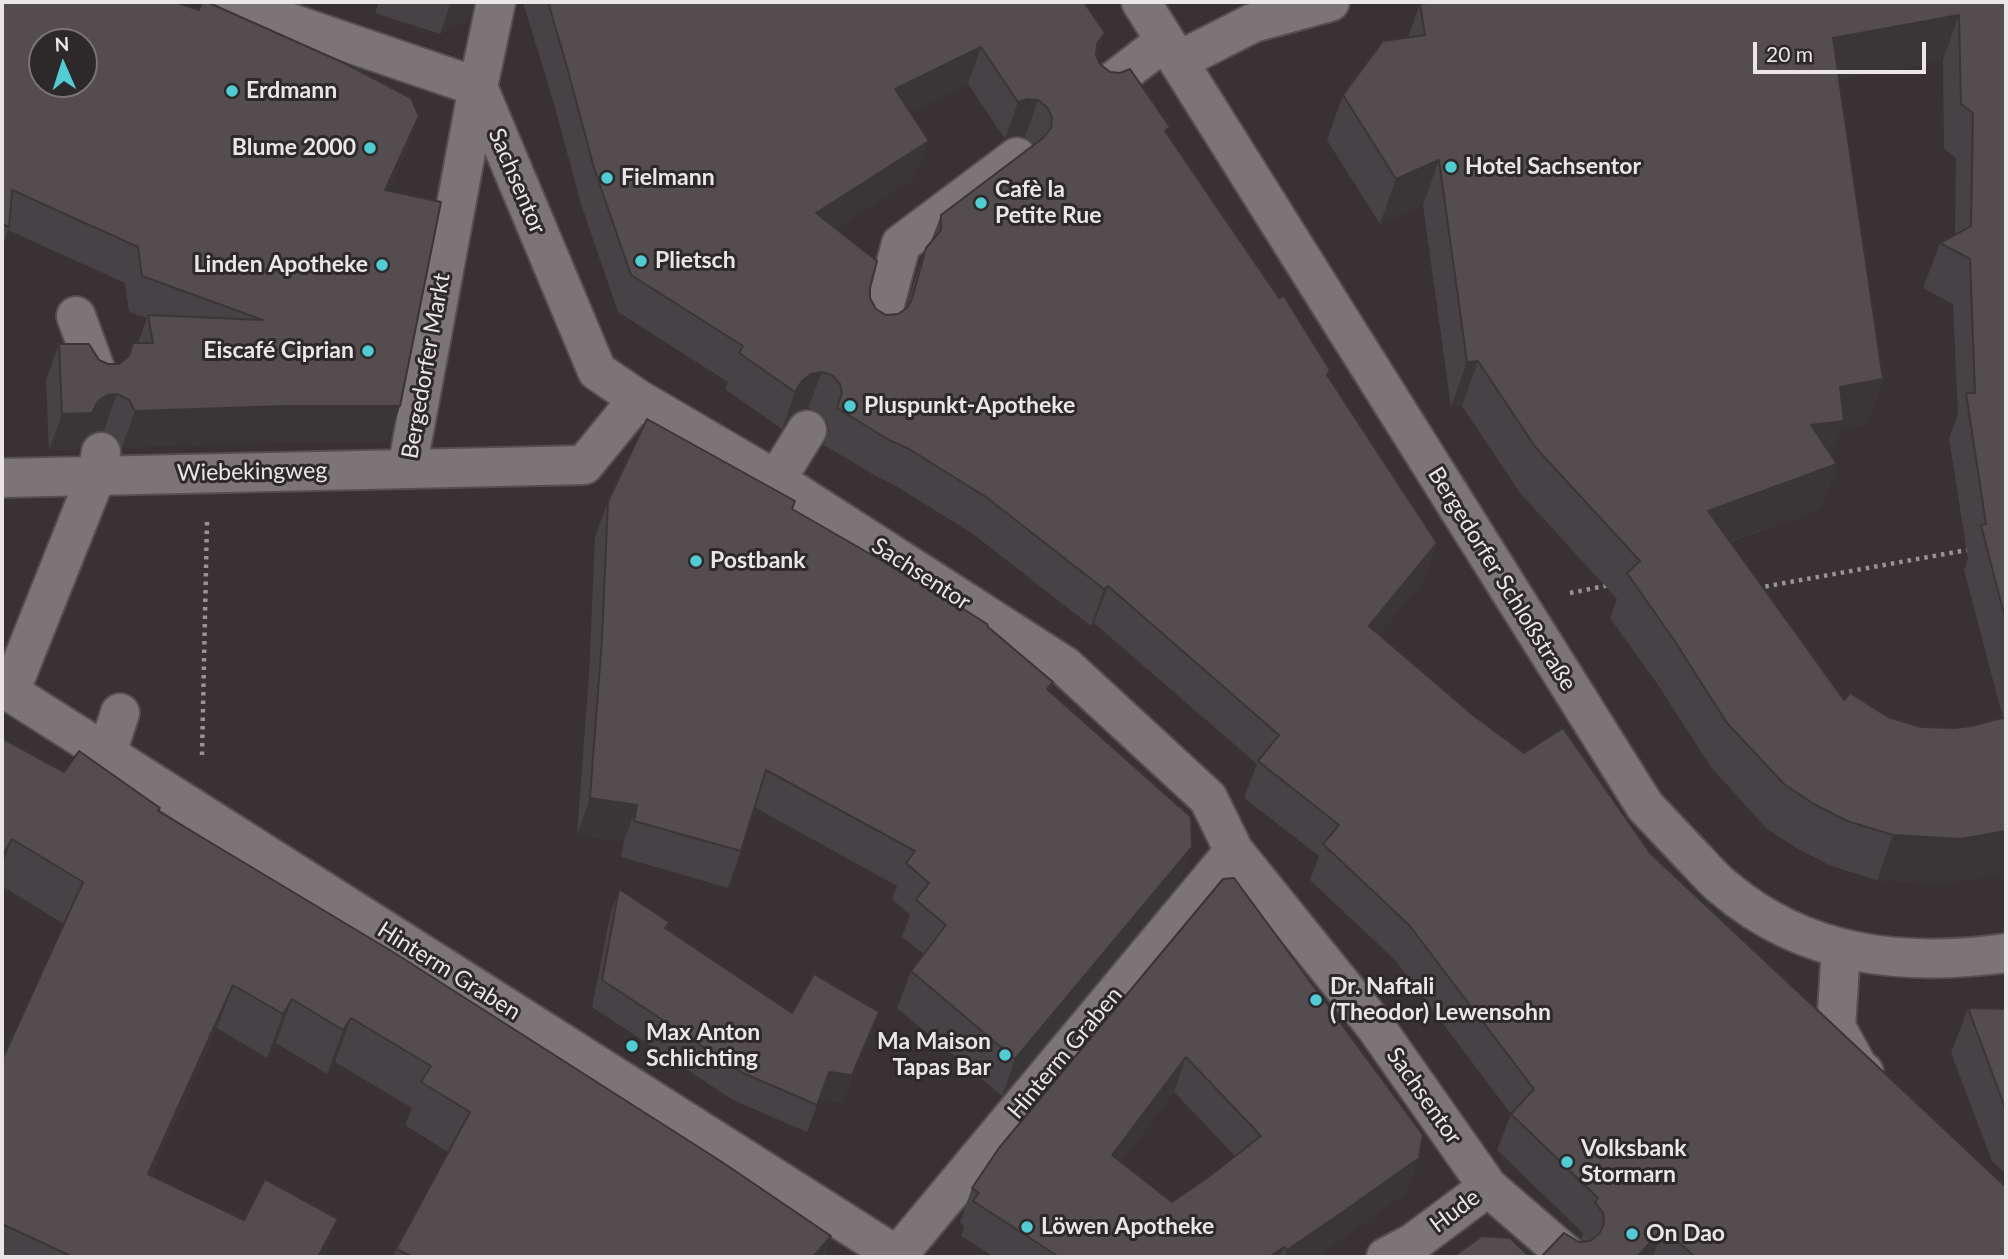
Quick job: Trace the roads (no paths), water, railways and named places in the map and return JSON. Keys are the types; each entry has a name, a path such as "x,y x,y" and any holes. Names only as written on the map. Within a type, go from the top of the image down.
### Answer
{"street":[{"path":"229,2 478,88"},
{"name":"Bergedorfer Markt","path":"496,2 407,469 584,465 638,399"},
{"name":"Bergedorfer Schloßstraße","path":"1141,2 1644,806 1721,886 1747,906 1790,931 1842,949 1868,954 1930,959 2006,953"},
{"path":"1104,88 1172,51 1253,23 1330,2"},
{"name":"Sachsentor","path":"478,88 597,371 638,399 776,481 1065,666 1208,798 1234,850 1375,1026 1488,1187 1569,1257"},
{"path":"877,330 901,244 1017,157"},
{"path":"76,316 99,379"},
{"path":"776,481 807,430"},
{"path":"6,690 99,461"},
{"name":"Wiebekingweg","path":"2,478 99,461 208,472 407,469"},
{"name":"Hinterm Graben","path":"6,690 898,1256 1234,850"},
{"path":"107,753 120,713"},
{"path":"1842,949 1836,1027 1859,1069 1887,1093"},
{"name":"Hude","path":"1386,1257 1413,1243 1488,1187"}],"place":[{"name":"Erdmann","path":"232,91"},
{"name":"Blume 2000","path":"370,148"},
{"name":"Hotel Sachsentor","path":"1451,167"},
{"name":"Fielmann","path":"607,178"},
{"name":"Cafè la Petite Rue","path":"981,203"},
{"name":"Plietsch","path":"641,261"},
{"name":"Linden Apotheke","path":"382,265"},
{"name":"Eiscafé Ciprian","path":"368,351"},
{"name":"Pluspunkt-Apotheke","path":"850,406"},
{"name":"Postbank","path":"696,561"},
{"name":"Dr. Naftali (Theodor) Lewensohn","path":"1316,1000"},
{"name":"Max Anton Schlichting","path":"632,1046"},
{"name":"Ma Maison Tapas Bar","path":"1005,1055"},
{"name":"Volksbank Stormarn","path":"1567,1162"},
{"name":"Löwen Apotheke","path":"1027,1227"},
{"name":"On Dao","path":"1632,1234"}]}
